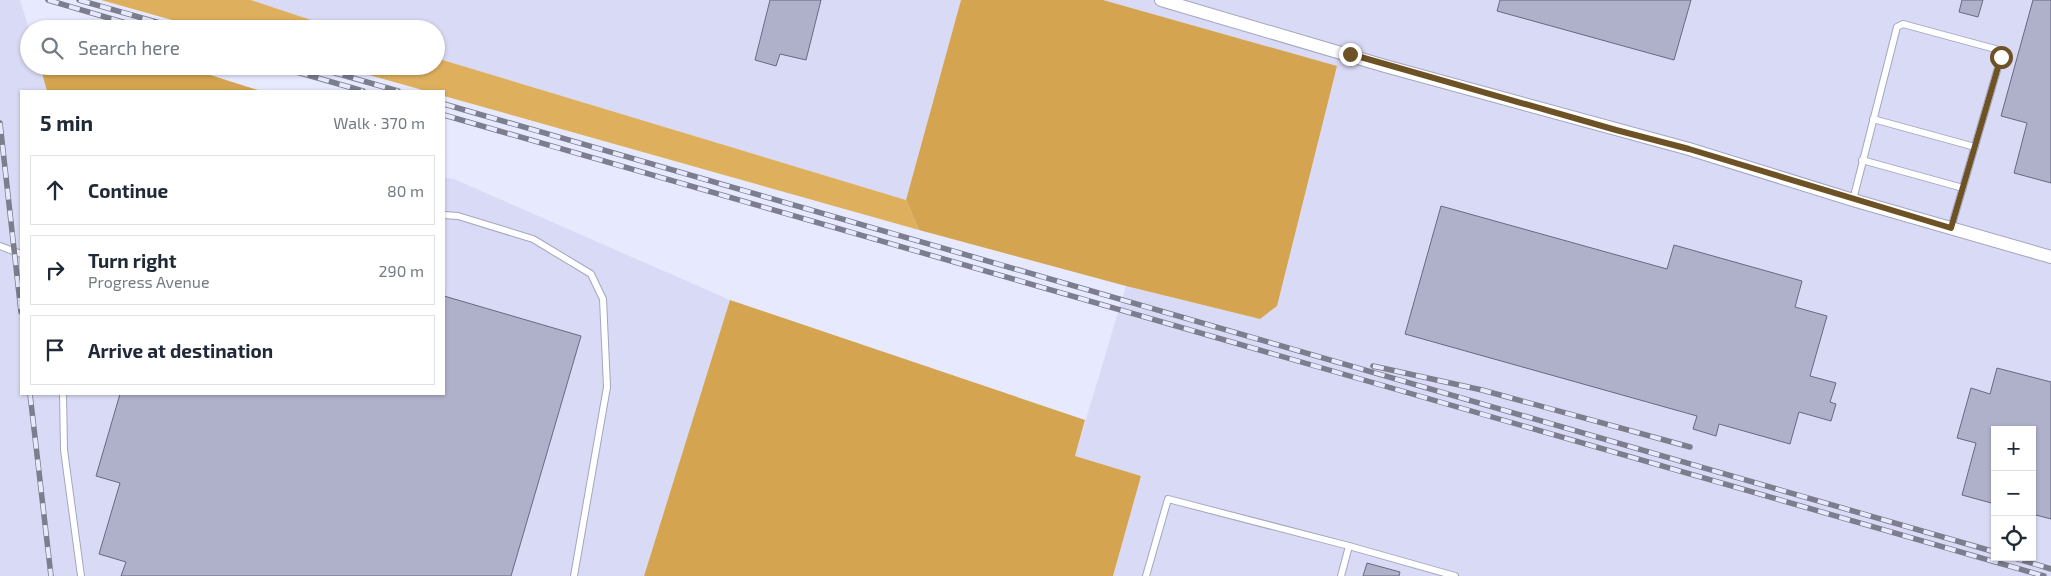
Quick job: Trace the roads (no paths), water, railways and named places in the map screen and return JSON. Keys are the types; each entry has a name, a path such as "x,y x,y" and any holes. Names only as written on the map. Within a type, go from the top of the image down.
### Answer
{"street":[{"path":"1160,0 1404,71 1689,149 1853,200 2051,257"}],"lane":[{"path":"1853,200 1897,27 1903,24 1999,50 2001,57 1951,228"},
{"path":"1873,119 1975,147"},
{"path":"1862,160 1963,188"},
{"path":"445,215 458,216 533,239 591,274 603,299 607,387 574,576"},
{"path":"0,246 20,254"},
{"path":"63,395 64,450 81,576"},
{"path":"1146,576 1168,499 1349,546 1455,576"},
{"path":"1340,576 1349,546"}],"railway":[{"path":"48,0 116,20"},
{"path":"79,0 149,20"},
{"path":"307,75 360,90"},
{"path":"342,75 395,90"},
{"path":"445,104 1991,551"},
{"path":"445,115 2044,576"},
{"path":"0,123 20,303"},
{"path":"1373,366 1482,390 1690,447"},
{"path":"30,395 51,576"},
{"path":"2025,561 2051,569"}]}
